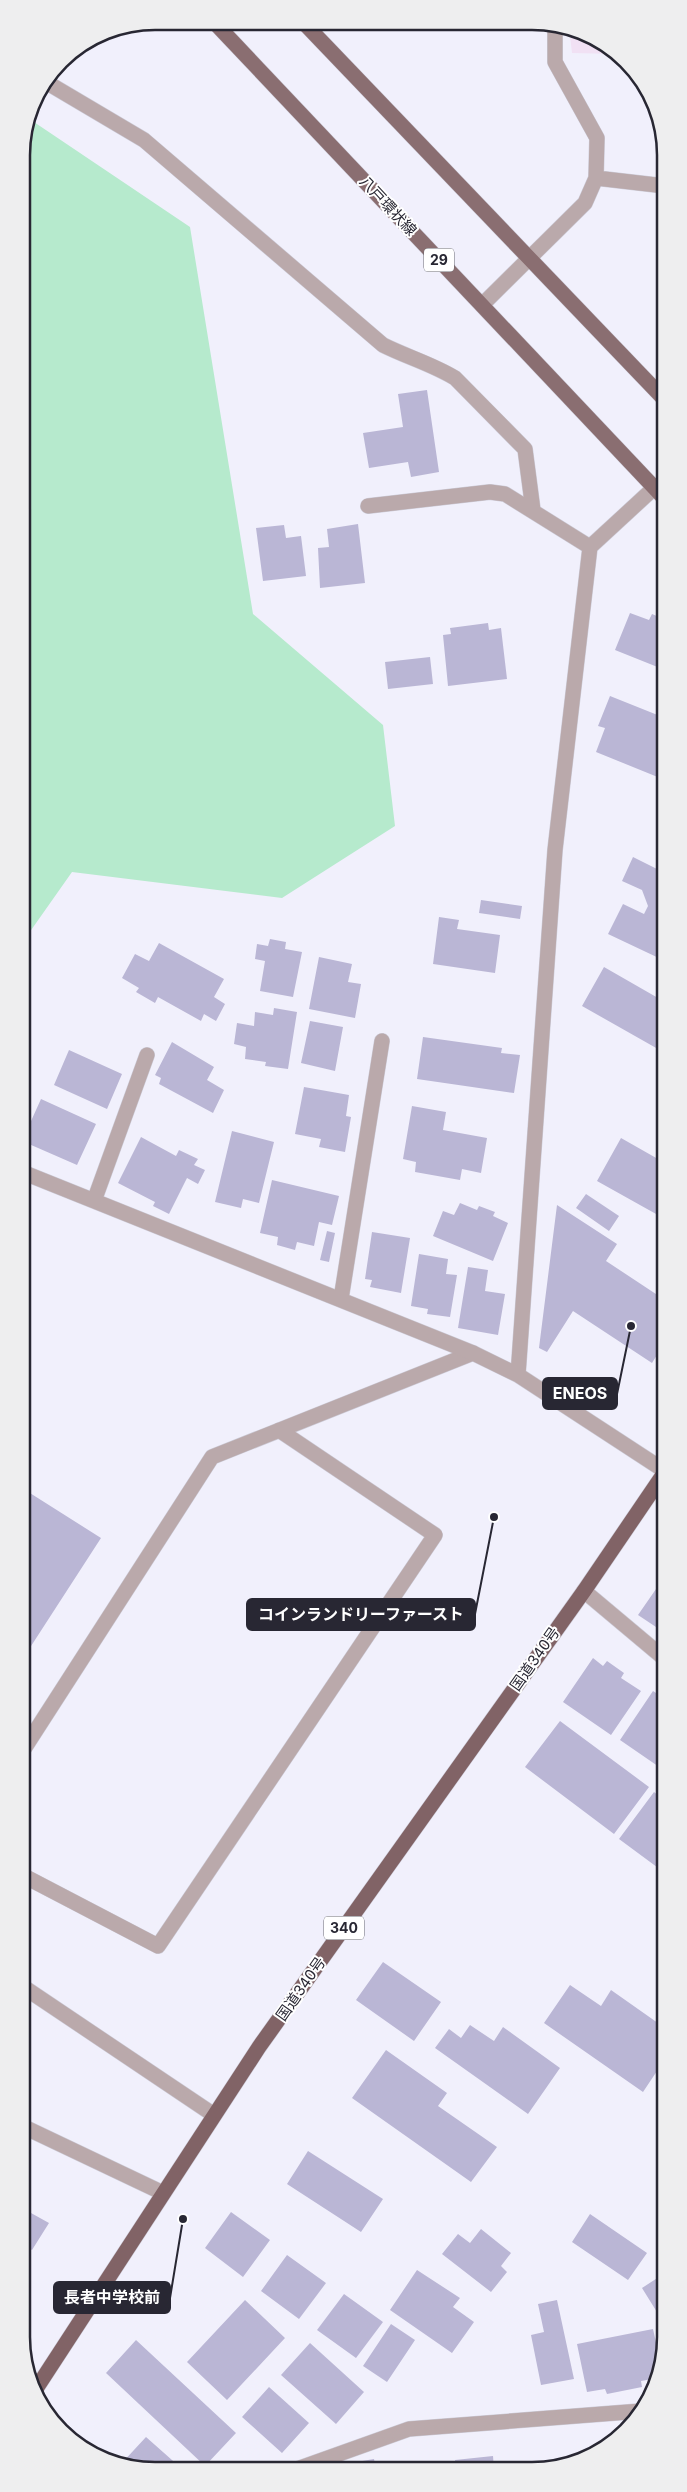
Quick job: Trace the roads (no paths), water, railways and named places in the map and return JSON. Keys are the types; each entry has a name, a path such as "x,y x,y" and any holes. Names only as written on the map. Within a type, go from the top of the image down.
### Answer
{"highway":[{"name":"国道340号","path":"40,2383 259,2047 584,1591 657,1484"}],"main road":[{"name":"八戸環状線","path":"222,30 657,491"},
{"path":"311,30 657,392"}],"street":[{"path":"482,305 585,203 596,178 597,138 555,62 554,32"},
{"path":"52,85 144,140 383,345 407,358 441,369 455,378 526,449 533,510"},
{"path":"596,178 657,185"},
{"path":"518,1375 555,850 590,547 654,488"},
{"path":"368,506 490,492 505,494 590,547"},
{"path":"341,1299 382,1041"},
{"path":"94,1201 147,1055"},
{"path":"30,1175 474,1353 518,1375 657,1467"},
{"path":"30,1740 212,1457 474,1353"},
{"path":"30,1879 158,1946 435,1534 280,1430"},
{"path":"584,1591 657,1652"},
{"path":"30,1991 214,2115"},
{"path":"30,2130 164,2193"},
{"path":"317,2462 409,2429 632,2412"}],"place":[{"name":"ENEOS","path":"631,1326"},
{"name":"コインランドリーファースト","path":"494,1517"},
{"name":"長者中学校前","path":"183,2219"}]}
